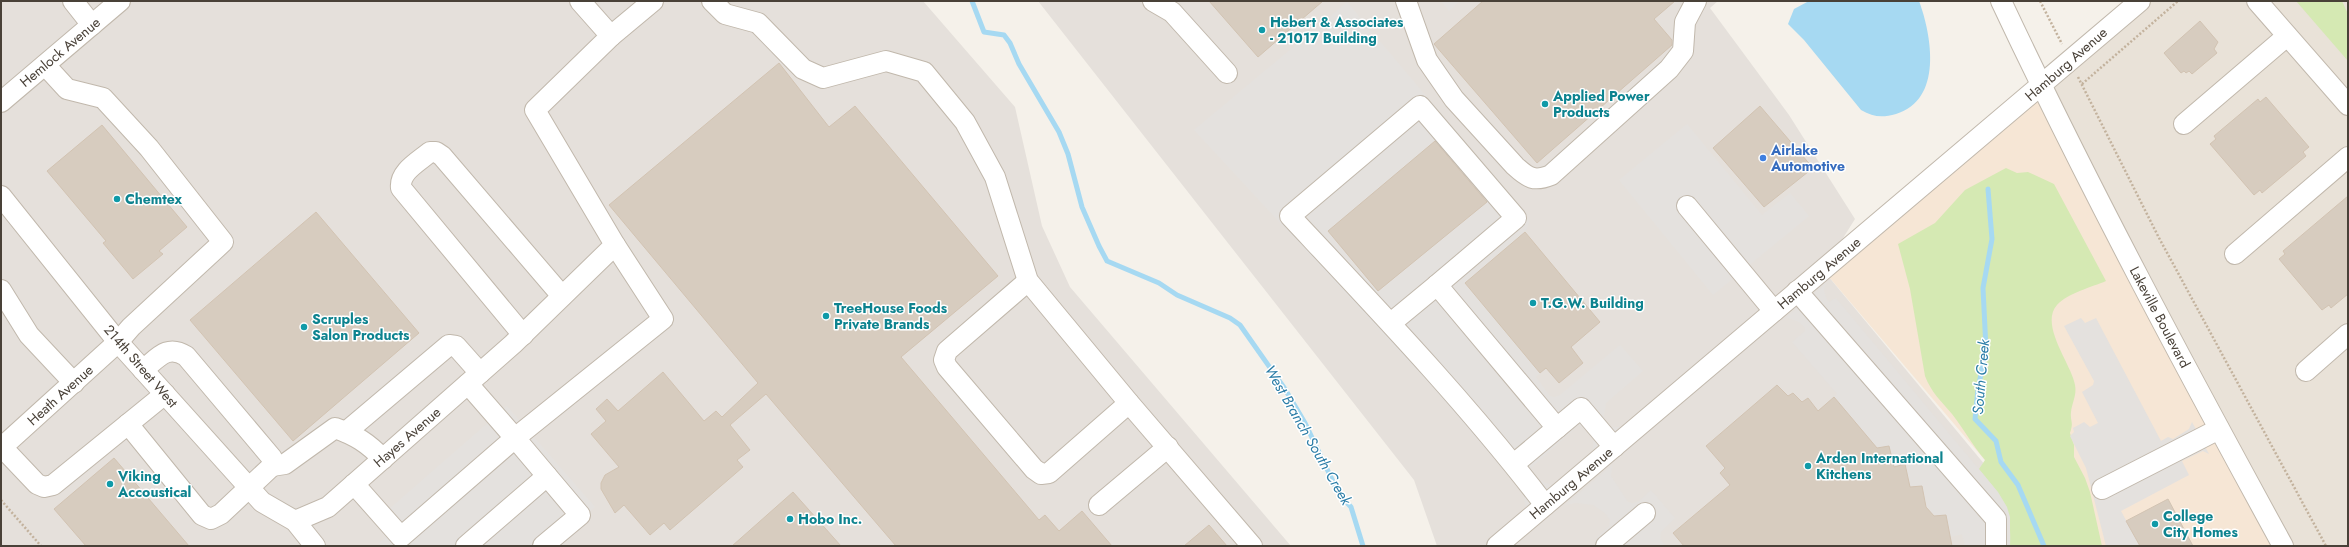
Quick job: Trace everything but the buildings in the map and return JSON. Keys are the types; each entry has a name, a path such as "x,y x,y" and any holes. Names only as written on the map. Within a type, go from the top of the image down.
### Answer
{"street":[{"path":"73,1 92,25"},
{"name":"Hemlock Avenue","path":"1,102 120,1"},
{"path":"580,1 611,36"},
{"path":"354,484 405,542 515,438 663,319 615,245 535,110 611,36 653,1"},
{"path":"712,1 725,14 758,23 803,69 823,78 886,61 924,72 965,122 995,177 1028,281 1129,403 1252,546"},
{"path":"1153,1 1172,12 1227,73"},
{"path":"1406,1 1427,60 1454,98 1514,166 1526,176 1539,180 1551,175 1669,69 1683,51 1685,22 1696,1"},
{"name":"Lakeville Boulevard","path":"2001,1 2041,85 2219,429 2283,546"},
{"name":"Hamburg Avenue","path":"1497,546 2140,1"},
{"path":"2257,1 2348,106"},
{"path":"2184,124 2288,36"},
{"name":"Heath Avenue","path":"2,447 118,342 131,327 223,242 149,148 103,98 67,89 45,65"},
{"path":"1391,323 1516,218 1420,106 1290,216 1391,323 1514,464 1545,505"},
{"path":"518,340 401,188 400,181 404,174 430,152 436,152 442,156 562,296"},
{"path":"2235,254 2348,157"},
{"name":"214th Street West","path":"1,196 118,342 249,488 262,502 295,521"},
{"path":"1687,206 1774,311"},
{"name":"Hayes Avenue","path":"295,521 328,507 518,340 615,245"},
{"path":"1028,281 947,351 944,360 947,367 1034,469 1041,474 1049,472 1129,403"},
{"path":"1437,285 1557,428"},
{"path":"1,290 29,335 74,382"},
{"path":"1797,291 1996,519 1996,546"},
{"path":"2306,371 2348,334"},
{"path":"346,432 449,345 456,346 474,378 515,438 580,515 543,546"},
{"path":"143,370 168,351 177,350 186,356 272,458 272,466"},
{"path":"2,447 37,484 44,487 53,485 165,394"},
{"path":"1514,464 1581,408 1614,447"},
{"path":"128,424 202,515 211,519 221,514 272,466 285,464 334,428 355,435 369,444 383,459"},
{"path":"2102,489 2219,429"},
{"path":"1099,505 1168,447"},
{"path":"466,546 547,476"},
{"path":"1606,546 1645,513"},
{"path":"295,521 315,546"}],"path":[{"path":"2040,1 2161,243 2326,546"},
{"path":"2082,84 2178,1"},
{"path":"1,500 41,546"}],"shaded area":[{"path":"1,1 923,1 1015,107 1042,226 1070,287 1291,546 1,546"},
{"path":"1038,1 1718,1 1710,8 1789,115 1855,219 1823,270 2015,501 2012,546 1437,546 1414,480"},
{"path":"1441,1 1460,1 1449,11"},
{"path":"2140,1 2348,1 2348,546 2283,546 2041,85"},
{"path":"1347,2 1526,215 1529,223 1525,232 1540,373 1536,377 1550,396 1555,397 1560,395 1620,345 1643,371 1606,403 1603,421 1610,427 1621,427 1592,453 1594,438 1579,425 1531,468 1539,480 1553,486 1526,509 1523,493 1434,389 1194,130","holes":["1437,139 1488,200 1378,291 1328,231"]},
{"path":"2041,85 2283,546 2058,546 1823,270"},
{"path":"1687,124 1762,215 1790,193 1809,216 1713,295 1619,180"},
{"path":"1826,283 1824,290 1827,300 1829,302 1836,298 1998,492 2007,507 2010,517 2010,546 1965,546 1962,534 1950,537 1946,515 1934,516 1926,507 1922,486 1910,487 1905,465 1894,467 1889,446 1877,448 1834,397 1837,394 1792,342 1805,331 1805,328 1799,322 1788,318 1784,319"},
{"path":"2081,318 2085,323 2096,318 2161,441 2168,437 2173,439 2189,429 2192,422 2209,454 2203,451 2182,461 2189,475 2121,511 2140,546 2106,546 2086,468 2070,436 2074,432 2073,428 2084,422 2090,427 2098,423 2082,392 2093,385 2094,381 2064,326"},
{"path":"507,406 595,507 551,546 381,546 379,543 392,532 380,517"},
{"path":"1612,465 1611,476 1628,502 1633,503 1639,501 1651,490 1675,518 1661,532 1660,538 1665,546 1605,546 1597,537 1609,526 1610,520 1605,513 1593,505 1576,503 1565,505"}],"green space":[{"path":"2296,1 2342,1 2348,14 2348,61"},
{"path":"2006,168 2017,173 2028,172 2054,184 2106,281 2067,297 2057,305 2052,313 2054,334 2075,385 2075,396 2071,412 2072,426 2070,433 2074,445 2074,457 2085,478 2090,492 2102,546 2010,546 2009,522 2004,504 1979,469 1985,460 1956,420 1933,392 1925,376 1910,289 1898,244 1935,223 1965,190"}],"water":[{"path":"1809,1 1919,1 1928,31 1930,65 1927,81 1921,95 1911,107 1896,114 1886,116 1878,116 1861,110 1804,40 1788,24 1794,9"}],"waterway":[{"name":"West Branch South Creek","path":"972,1 984,32 1004,35 1010,43 1019,64 1059,132 1068,154 1082,207 1107,261 1159,283 1177,295 1230,318 1240,325 1285,389 1305,423 1339,494 1351,507 1363,546"},
{"name":"South Creek","path":"1988,189 1992,239 1983,288 1986,349 1978,389 1975,419 1996,441 2001,462 2018,485 2044,546"}],"place":[{"name":"Hebert & Associates - 21017 Building","path":"1262,30"},
{"name":"Applied Power Products","path":"1545,104"},
{"name":"Airlake Automotive","path":"1763,158"},
{"name":"Chemtex","path":"117,199"},
{"name":"T.G.W. Building","path":"1533,303"},
{"name":"TreeHouse Foods Private Brands","path":"826,316"},
{"name":"Scruples Salon Products","path":"304,327"},
{"name":"Arden International Kitchens","path":"1808,466"},
{"name":"Viking Accoustical","path":"110,484"},
{"name":"Hobo Inc.","path":"790,519"},
{"name":"College City Homes","path":"2155,524"}]}
